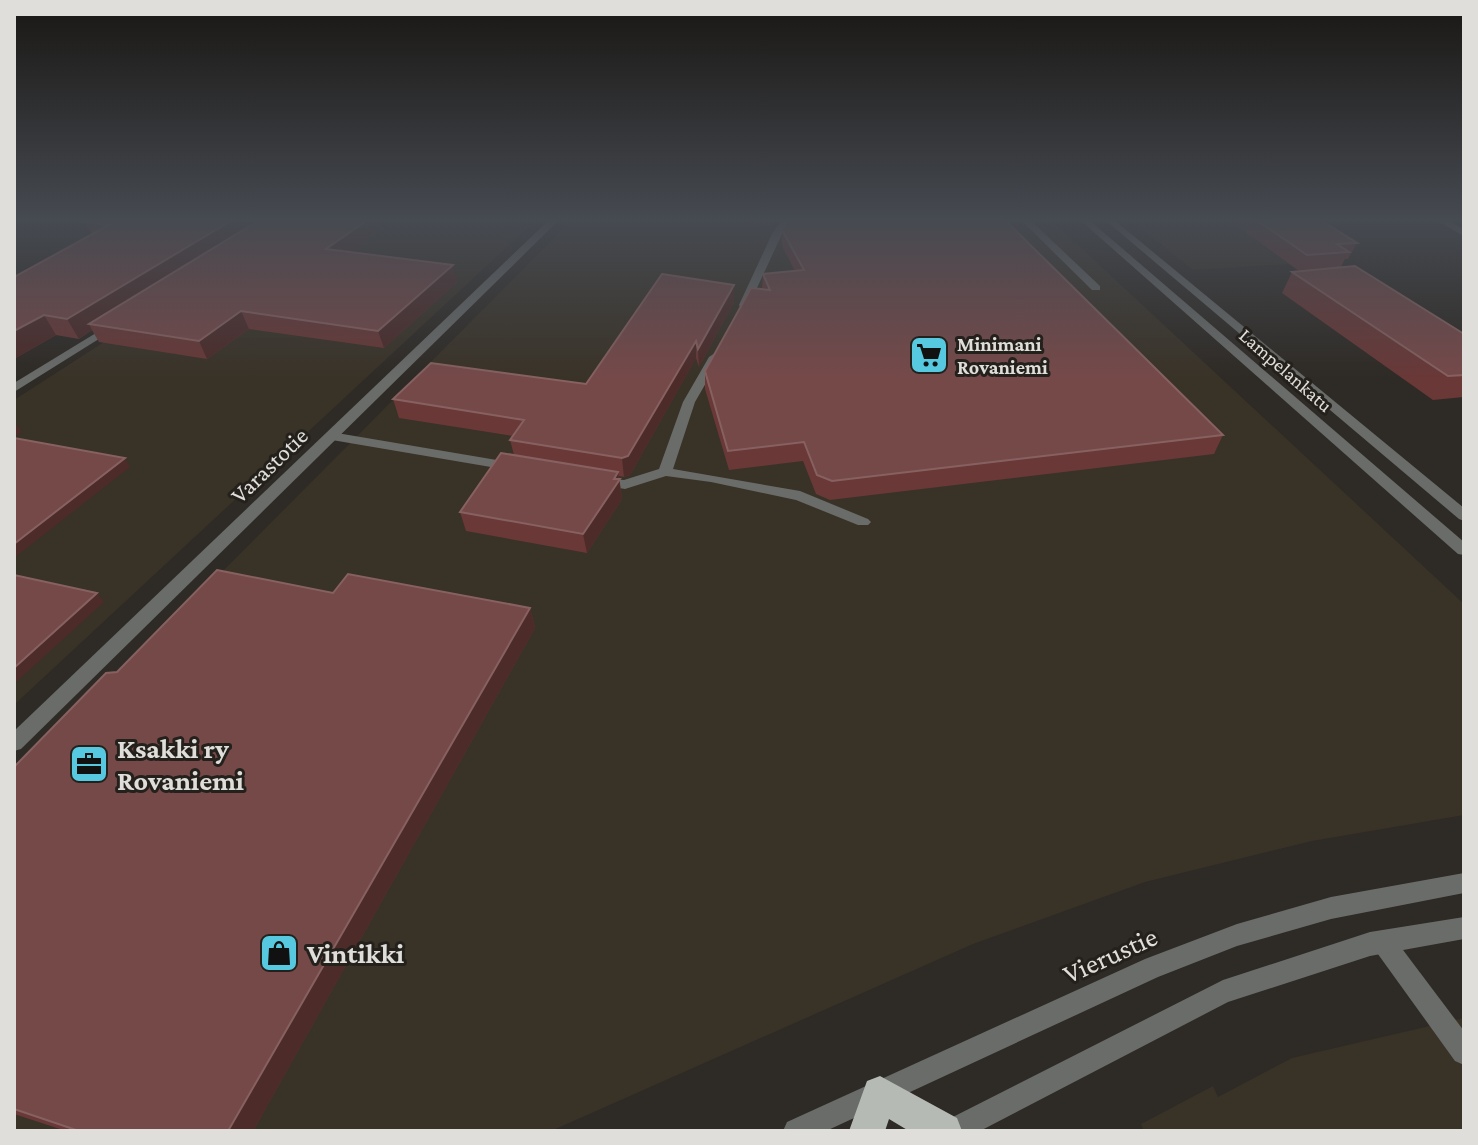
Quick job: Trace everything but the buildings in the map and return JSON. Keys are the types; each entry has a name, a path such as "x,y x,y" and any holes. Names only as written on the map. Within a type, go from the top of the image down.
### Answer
{"highway":[{"path":"867,1131 880,1094 944,1131"}],"street":[{"name":"Varastotie","path":"14,743 500,272"},
{"path":"738,316 760,272"},
{"path":"1080,272 1096,288"},
{"name":"Lampelankatu","path":"1145,272 1464,550"},
{"name":"Lampelankatu","path":"1172,272 1464,516"},
{"path":"14,388 121,320"},
{"path":"665,472 689,402 724,340"},
{"path":"331,436 532,470"},
{"path":"579,477 625,485 665,472 711,478 800,496 863,522"},
{"name":"Vierustie","path":"796,1131 1153,967 1237,935 1331,908 1464,883"},
{"path":"952,1131 1223,992 1383,942 1464,928"},
{"path":"1383,942 1464,1052"}],"shaded area":[{"path":"212,272 479,272 14,705 14,400"},
{"path":"520,272 1107,272 1464,604 1464,815 1312,841 1145,882 973,944 551,1131 14,1131 14,781"},
{"path":"1464,1018 1464,1131 1144,1131 1141,1124 1213,1086 1218,1097 1292,1058"}],"place":[{"name":"Minimani Rovaniemi","path":"929,355"},
{"name":"Ksakki ry Rovaniemi","path":"89,764"},
{"name":"Vintikki","path":"279,953"}]}
